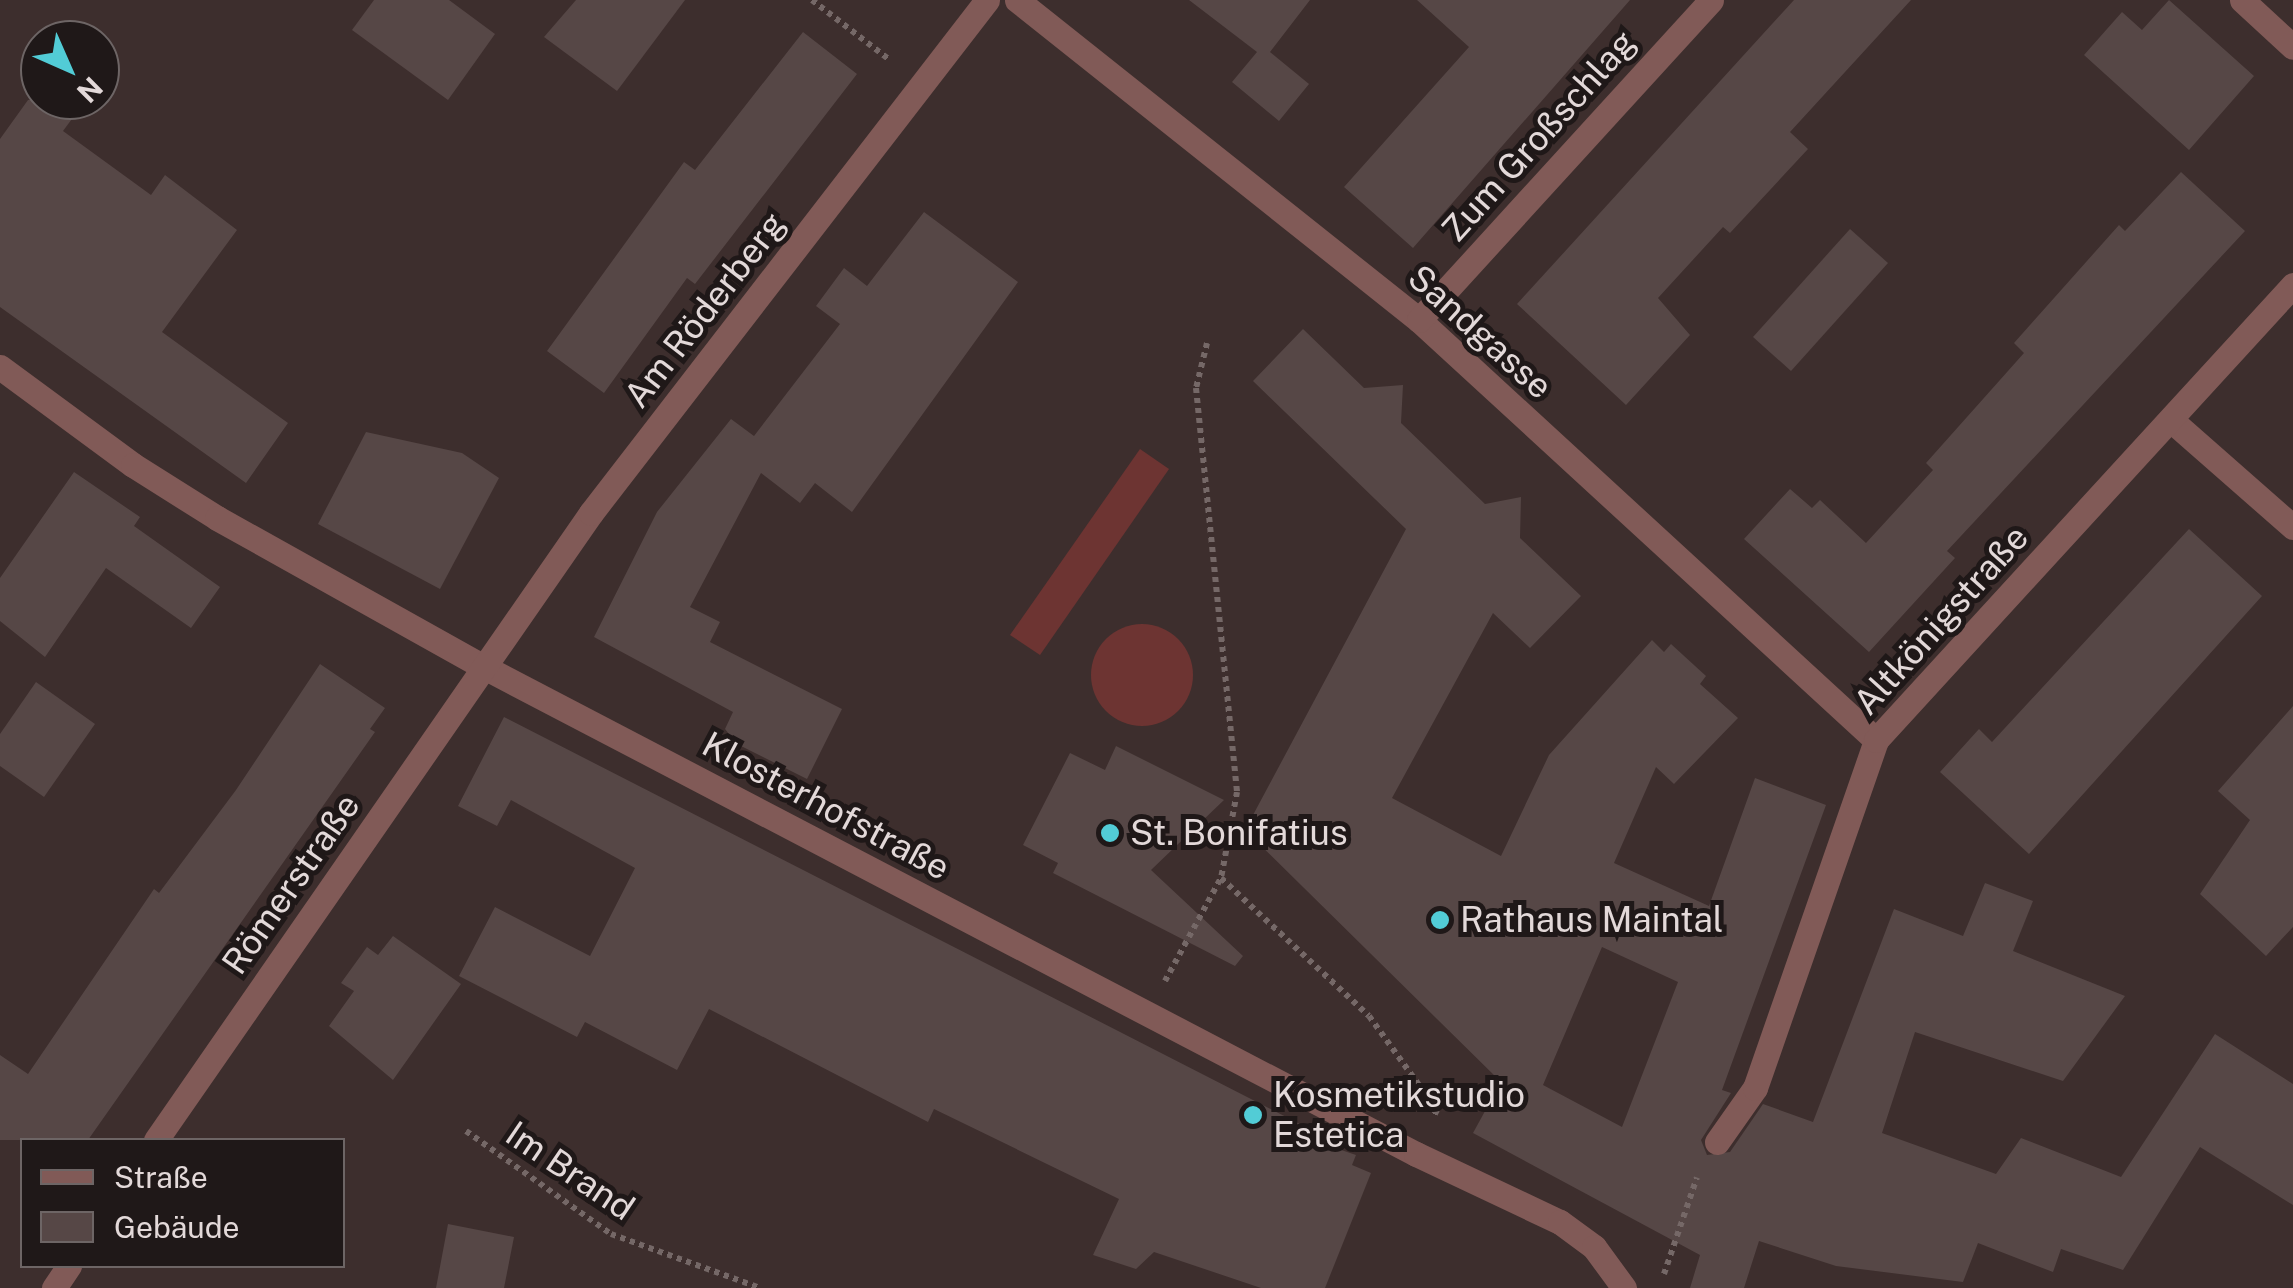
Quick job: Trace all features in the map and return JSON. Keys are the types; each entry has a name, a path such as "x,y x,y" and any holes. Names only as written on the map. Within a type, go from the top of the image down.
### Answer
{"street":[{"name":"Am Röderberg","path":"484,667 592,513 987,0"},
{"name":"Sandgasse","path":"1017,0 1419,320 1876,740"},
{"name":"Zum Großschlag","path":"1419,320 1711,0"},
{"path":"2242,0 2293,47"},
{"name":"Altkönigstraße","path":"1716,1142 1755,1088 1876,740 2293,285"},
{"name":"Klosterhofstraße","path":"0,366 200,508 484,667 1416,1154 1560,1222 1594,1247 1624,1288"},
{"path":"2171,420 2293,527"},
{"name":"Römerstraße","path":"157,1138 484,667"}],"path":[{"path":"812,0 922,85"},
{"path":"1174,966 1221,878 1237,792 1196,388 1207,343"},
{"path":"1221,878 1369,1016 1436,1110 1416,1154"},
{"name":"Im Brand","path":"466,1131 611,1234 760,1288"},
{"path":"1659,1288 1701,1164 1716,1142"}],"shaded area":[{"path":"1140,449 1169,469 1040,655 1010,635"},
{"path":"1142,624 1161,628 1178,639 1189,656 1193,675 1189,694 1178,711 1161,722 1142,726 1123,722 1106,711 1095,694 1091,675 1095,656 1106,639 1123,628"}],"building":[{"path":"374,0 449,0 495,34 448,100 352,30"},
{"path":"576,0 685,0 617,91 544,37"},
{"path":"1189,0 1310,0 1270,52 1309,84 1279,121 1232,82 1257,52"},
{"path":"1417,0 1630,0 1413,248 1344,187 1469,47"},
{"path":"1794,0 1911,0 1790,132 1808,149 1730,233 1723,227 1658,298 1690,335 1626,405 1517,304"},
{"path":"2169,0 2254,76 2189,150 2084,55 2122,12 2142,30"},
{"path":"803,32 857,74 695,284 687,278 604,393 547,351 684,162 695,170"},
{"path":"20,111 20,120 71,120 63,131 151,195 165,175 237,230 162,332 288,423 246,483 0,307 0,139"},
{"path":"2181,172 2245,231 1947,551 1955,558 1869,652 1744,539 1790,489 1812,508 1820,500 1866,543 1933,470 1926,463 2024,353 2014,343 2119,225 2125,231"},
{"path":"924,212 1018,282 852,512 815,483 800,503 761,473 690,607 720,622 710,642 842,709 807,779 737,744 725,729 733,712 594,637 657,512 731,419 754,436 840,324 816,306 844,268 867,286"},
{"path":"1850,229 1888,263 1791,371 1753,337"},
{"path":"1303,329 1364,388 1403,385 1401,423 1485,504 1521,497 1520,538 1581,596 1530,648 1493,613 1392,798 1501,856 1549,755 1652,640 1664,652 1671,644 1706,676 1700,684 1738,718 1674,784 1656,767 1614,863 1709,906 1755,778 1826,805 1722,1090 1731,1093 1701,1140 1707,1155 1730,1152 1763,1104 1813,1122 1894,909 1963,936 1985,883 2033,901 2013,951 2125,996 2063,1081 1915,1032 1882,1133 1996,1174 2021,1138 2121,1177 2215,1034 2293,1084 2293,1205 2200,1147 2123,1270 2061,1249 2053,1272 1978,1243 1963,1282 1836,1266 1759,1241 1744,1288 1690,1288 1700,1255 1473,1133 1501,1082 1245,830 1406,529 1253,381","holes":["1602,947 1678,982 1622,1127 1543,1085"]},
{"path":"366,432 462,453 499,478 440,589 318,524"},
{"path":"74,472 140,517 134,526 220,587 191,628 106,568 45,657 0,621 0,578"},
{"path":"2189,529 2262,596 2029,854 1940,772 1979,729 1992,742"},
{"path":"320,664 385,708 370,729 375,732 89,1138 0,1140 0,1055 28,1074 154,889 159,893 236,790"},
{"path":"36,682 95,724 44,797 0,766 0,734"},
{"path":"2293,706 2293,927 2266,956 2200,894 2250,820 2218,791"},
{"path":"504,717 1302,1125 1297,1135 1356,1155 1352,1165 1371,1173 1325,1288 1261,1288 1154,1252 1136,1269 1093,1255 1119,1199 934,1109 928,1122 709,1009 677,1070 585,1022 577,1037 459,976 495,907 590,956 635,868 511,800 497,826 458,806"},
{"name":"St. Bonifatius","path":"1116,746 1224,800 1151,870 1243,956 1235,966 1053,873 1058,863 1023,845 1070,753 1105,770"},
{"path":"393,936 461,984 393,1080 329,1026 354,991 341,983 367,947 378,955"},
{"path":"448,1224 514,1237 504,1288 436,1288"}],"place":[{"name":"St. Bonifatius","path":"1110,833"},
{"name":"Rathaus Maintal","path":"1440,920"},
{"name":"Kosmetikstudio Estetica","path":"1253,1115"}]}
